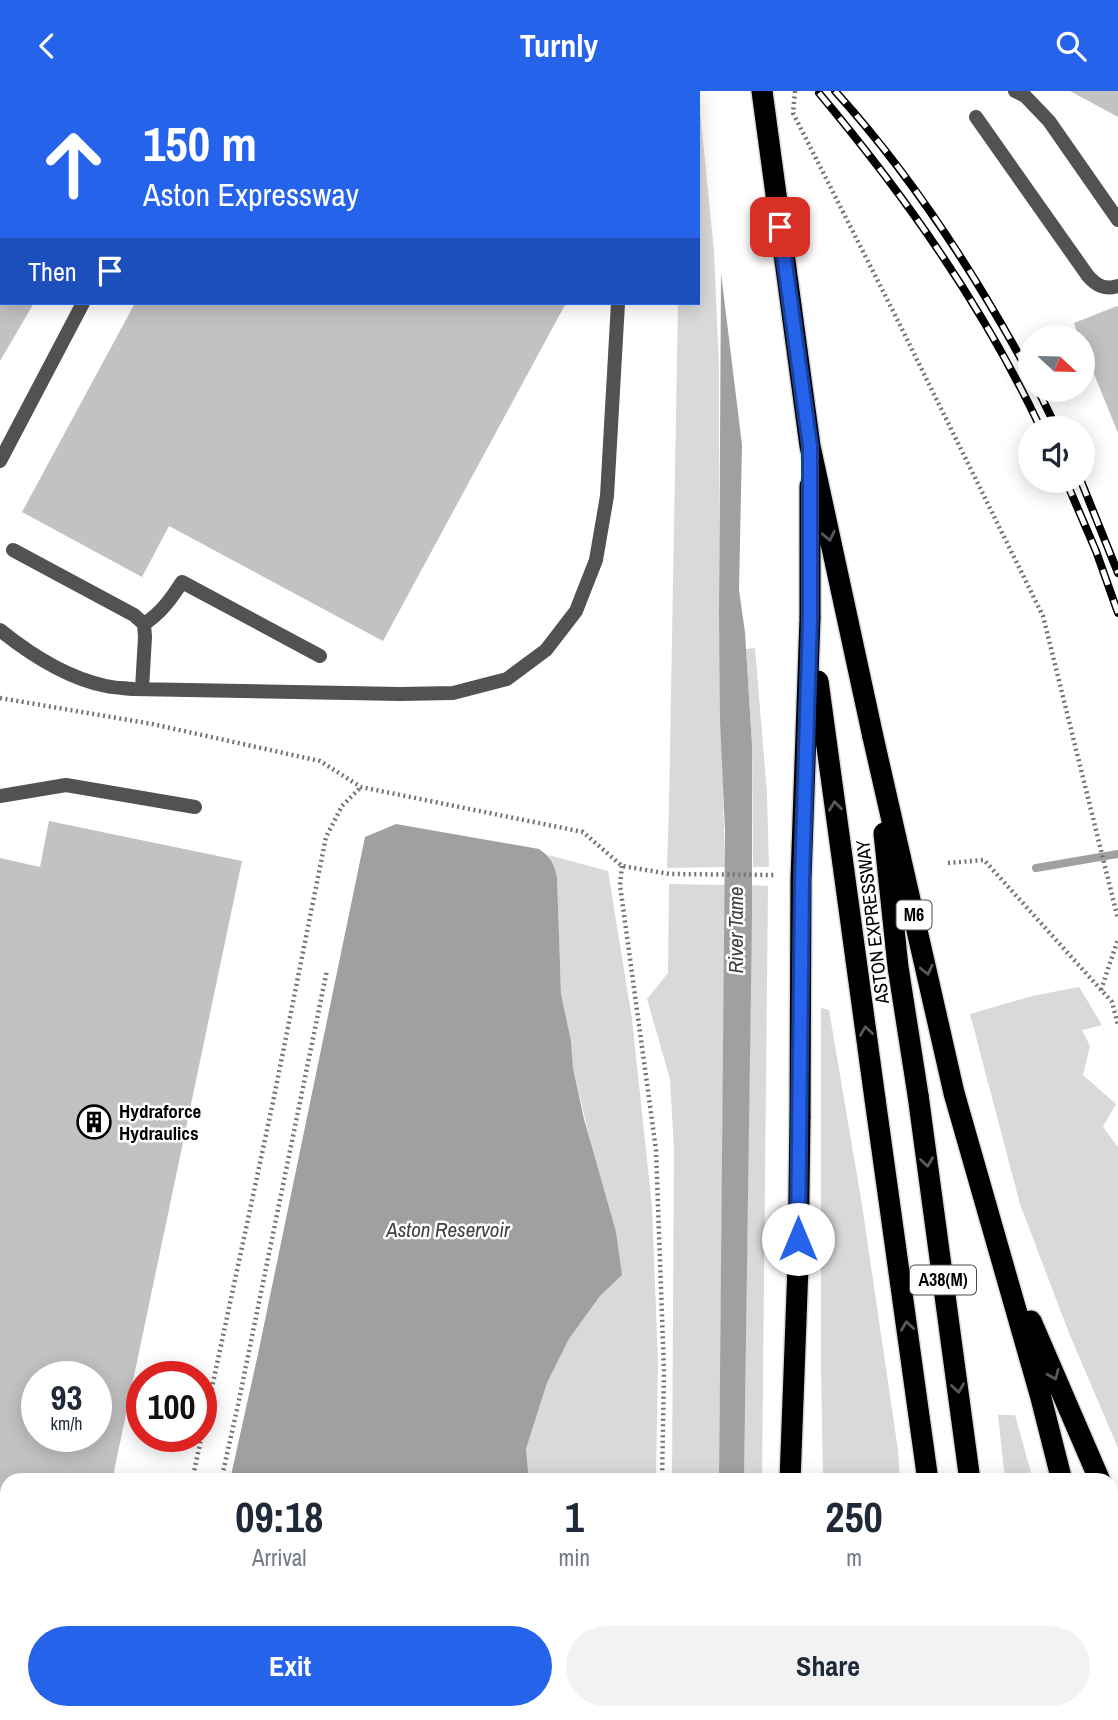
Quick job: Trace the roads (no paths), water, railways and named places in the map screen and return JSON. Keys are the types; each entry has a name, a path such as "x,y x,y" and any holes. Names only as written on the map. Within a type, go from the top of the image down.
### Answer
{"highway":[{"name":"ASTON EXPRESSWAY","path":"762,91 810,446 873,737 898,967 969,1473"},
{"name":"ASTON EXPRESSWAY","path":"810,446 810,618 927,1473"},
{"name":"A38(M)","path":"798,1473 802,879 810,618"},
{"name":"M6","path":"873,737 954,1093 1060,1473"},
{"name":"M6","path":"998,1245 1097,1473"},
{"name":"A38(M)","path":"790,1473 797,1317"}],"street":[{"path":"1015,91 1025,96 1049,121 1118,220"},
{"path":"976,117 1088,277 1104,288 1118,286"},
{"path":"0,461 82,305"},
{"path":"0,630 43,660 80,678 106,686 400,694 453,693 507,679 546,650 576,611 596,560 607,496 618,305"},
{"path":"13,550 134,615 144,624 142,689"},
{"path":"144,624 158,615 182,582 320,656"},
{"path":"0,640 18,645"},
{"path":"0,796 66,785 195,807"}],"water":[{"name":"River Tame","path":"721,273 742,445 739,590 745,632 752,745 744,1473 719,1473 725,831 719,616"},
{"name":"Aston Reservoir","path":"396,824 539,849 553,864 557,877 561,994 571,1041 573,1068 584,1119 616,1232 622,1275 600,1296 569,1339 547,1383 526,1449 528,1473 232,1473 365,837"}],"waterway":[{"path":"1036,868 1118,854"}],"railway":[{"path":"835,91 917,192 965,264 1018,354"},
{"path":"819,93 882,172 941,254 994,339 1034,416"},
{"path":"1044,403 1051,416"},
{"path":"1071,493 1118,613"},
{"path":"1086,493 1118,573"}],"place":[{"name":"Hydraforce Hydraulics","path":"94,1122"}]}
